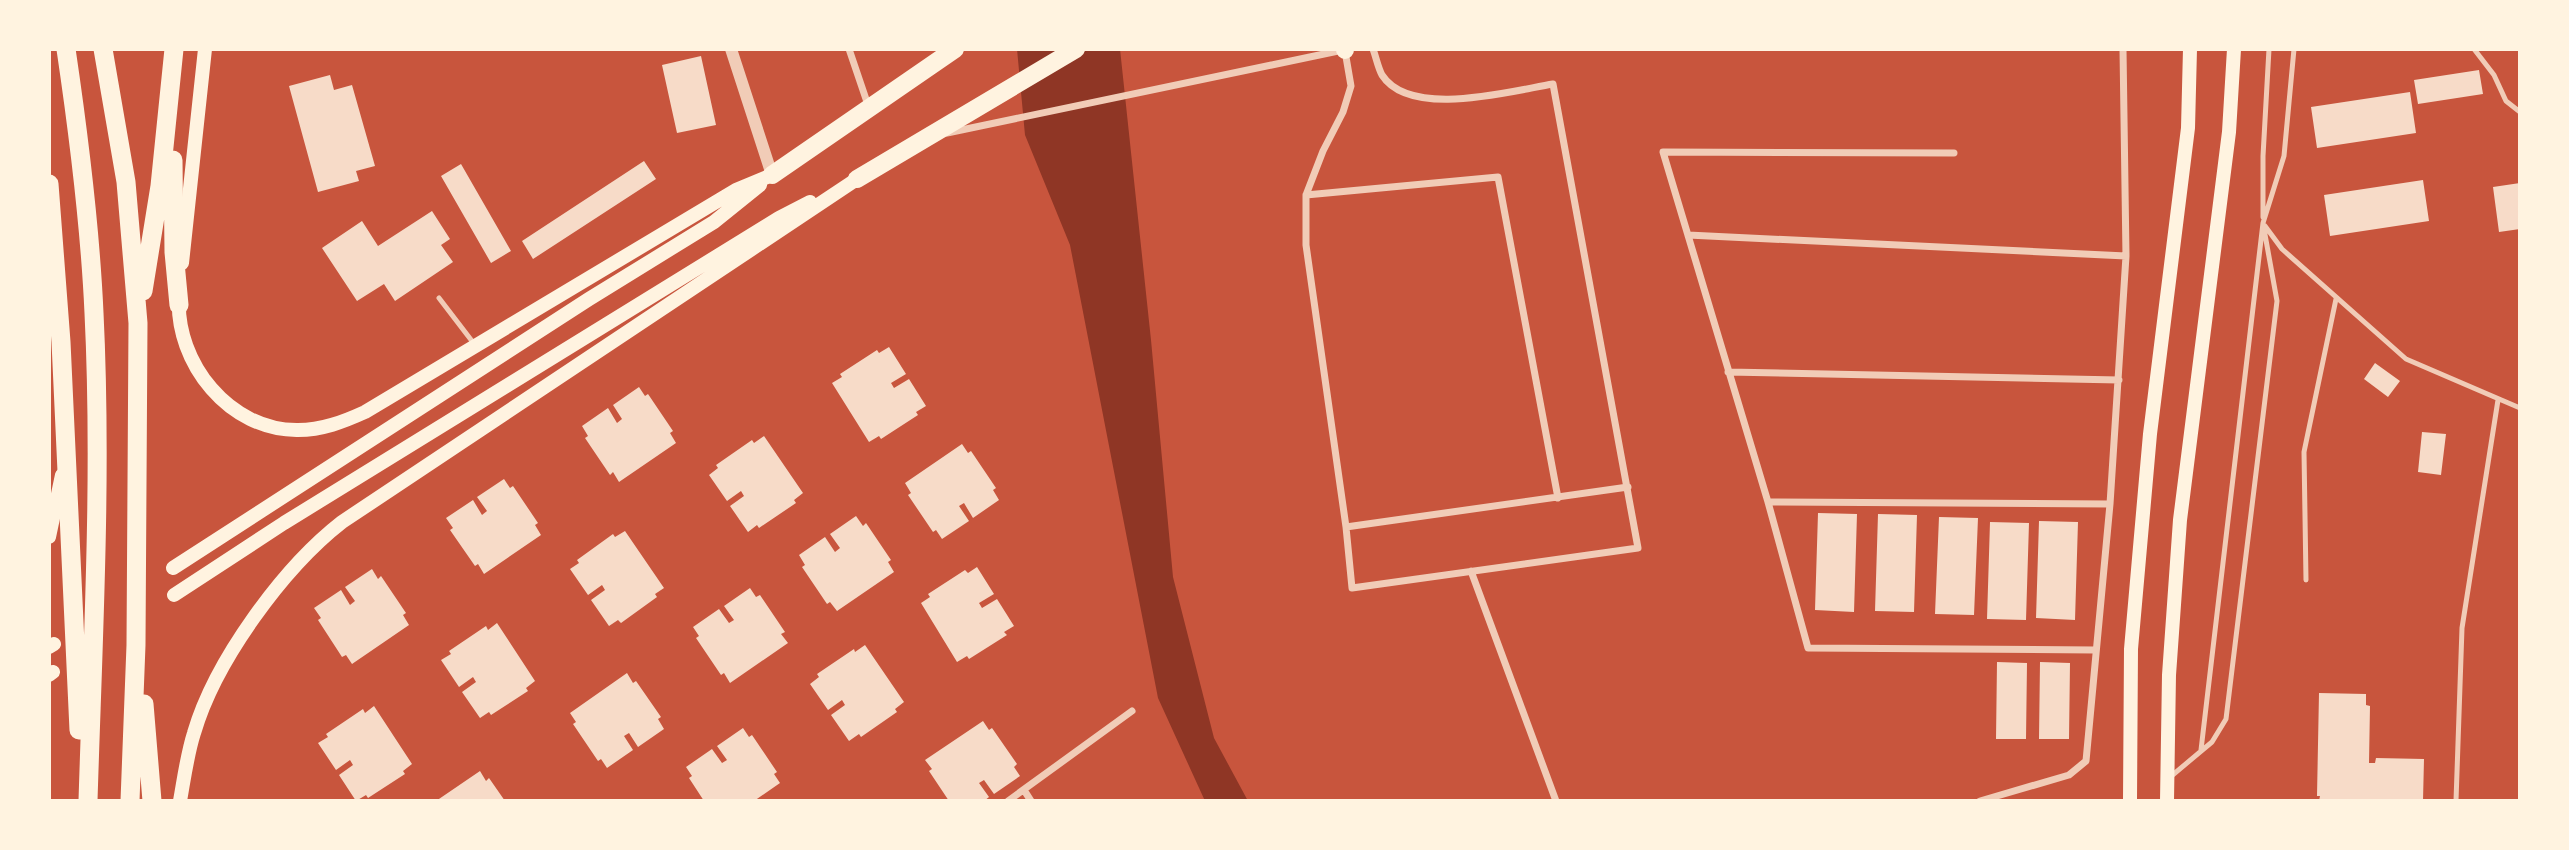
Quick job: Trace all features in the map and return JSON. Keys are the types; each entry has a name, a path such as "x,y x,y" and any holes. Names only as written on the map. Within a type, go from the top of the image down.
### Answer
{"highway":[{"path":"66,49 84,174 94,313 97,528 88,801"},
{"path":"103,49 126,182 138,323 136,602 130,801"},
{"path":"138,323 160,186 174,49"},
{"path":"172,70 174,252 179,305"},
{"path":"49,184 60,330 82,801"},
{"path":"49,369 65,457"},
{"path":"136,602 152,801"}],"main road":[{"path":"205,49 179,305 181,327 187,348 209,386 236,412 271,428 316,429 339,424 365,412 736,190 772,175"},
{"path":"173,568 578,306 714,222 772,175 956,49"},
{"path":"180,801 194,734 203,707 248,626 280,583 316,542 342,522 857,179 1076,49"},
{"path":"2130,801 2131,649 2150,434 2188,128 2190,49"},
{"path":"2168,801 2169,675 2180,520 2230,132 2234,49"},
{"path":"174,595 284,523 779,218 857,179"},
{"path":"49,537 65,457"}],"street":[{"path":"731,49 772,175"},
{"path":"849,49 869,108"},
{"path":"1345,49 1351,86 1343,111 1323,151 1306,195 1306,245 1346,527 1352,588 1638,548 1553,84 1448,101 1407,95 1383,76 1374,49"},
{"path":"928,137 1350,49"},
{"path":"1980,801 2069,775 2085,761 2110,504 2126,256 2123,49"},
{"path":"1954,153 1663,152 1768,502 1808,648 2095,650"},
{"path":"1306,195 1498,177 1558,499"},
{"path":"1688,235 2126,256"},
{"path":"1728,372 2119,380"},
{"path":"1346,527 1628,487"},
{"path":"1768,502 2110,504"},
{"path":"1471,571 1556,801"},
{"path":"1008,801 1132,711"},
{"path":"1024,790 1031,801"}],"lane":[{"path":"2201,750 2263,223 2263,156 2269,49"},
{"path":"2167,780 2213,742 2226,719 2277,301 2263,223 2284,156 2294,49"},
{"path":"2474,49 2494,75 2506,101 2520,112"},
{"path":"2263,223 2282,249 2406,359 2520,408"},
{"path":"439,298 475,345"},
{"path":"2306,580 2304,452 2336,299"},
{"path":"2456,801 2462,628 2498,400"}],"shaded area":[{"path":"1017,49 1120,49 1173,577 1214,738 1248,801 1205,801 1158,698 1070,245 1025,135"}],"building":[{"path":"701,56 716,125 677,133 662,65"},
{"path":"2479,70 2483,94 2418,104 2414,80"},
{"path":"330,75 334,90 352,85 375,166 356,171 359,181 318,192 289,86"},
{"path":"2410,92 2416,133 2317,148 2311,107"},
{"path":"644,161 656,179 533,259 522,241"},
{"path":"461,164 511,251 491,263 441,176"},
{"path":"2423,180 2429,221 2330,236 2324,195"},
{"path":"2520,183 2520,229 2499,232 2493,187"},
{"path":"432,211 450,239 441,245 453,262 395,301 384,284 357,301 322,248 362,221 378,246"},
{"path":"889,347 906,374 891,383 894,388 909,379 926,406 916,412 918,415 881,439 879,436 869,442 832,383 842,377 840,374 877,350 879,353"},
{"path":"2375,363 2400,381 2388,397 2364,379"},
{"path":"639,387 645,396 648,394 673,431 670,433 676,443 619,482 613,472 610,475 585,438 588,436 582,426 608,408 617,423 622,419 613,405"},
{"path":"2422,432 2446,434 2441,475 2418,472"},
{"path":"764,436 803,493 794,500 796,503 759,528 757,525 748,532 730,506 744,496 741,491 727,501 709,475 718,468 716,465 752,440 754,443"},
{"path":"962,444 968,453 971,451 996,488 993,490 999,500 973,518 964,503 959,506 969,521 942,539 936,530 933,532 908,495 911,493 905,483"},
{"path":"504,479 510,488 513,486 538,523 535,525 541,535 484,574 478,564 475,566 450,530 453,528 446,518 473,500 482,515 487,511 477,497"},
{"path":"1818,513 1857,514 1854,612 1815,610"},
{"path":"1878,514 1917,515 1914,612 1875,611"},
{"path":"856,516 863,526 866,523 891,560 888,562 894,572 837,611 830,602 827,604 802,567 805,565 799,555 825,537 835,552 840,548 830,534"},
{"path":"1939,517 1978,518 1974,615 1935,614"},
{"path":"2039,521 2078,522 2075,620 2036,618"},
{"path":"1990,522 2029,523 2026,620 1987,619"},
{"path":"625,531 664,588 655,594 657,597 621,623 618,620 609,626 591,600 605,590 602,585 588,595 570,569 579,563 577,560 613,534 615,537"},
{"path":"977,567 994,594 979,603 982,608 997,599 1014,626 1004,632 1007,635 969,659 967,656 957,662 921,603 930,597 928,594 965,570 968,573"},
{"path":"372,569 378,579 381,576 406,613 403,615 409,625 352,664 346,655 342,657 318,620 321,618 314,608 341,590 350,605 355,601 345,587"},
{"path":"750,588 756,597 760,595 785,632 781,634 788,643 730,683 724,673 721,675 696,638 699,636 693,627 719,609 729,623 734,620 724,606"},
{"path":"497,623 535,681 526,688 528,691 491,715 489,712 480,718 462,692 476,682 473,677 459,687 441,660 451,654 449,651 486,626 488,630"},
{"path":"865,645 904,702 895,709 897,712 861,737 859,734 849,741 831,715 845,705 842,700 828,710 810,684 819,677 817,674 854,649 855,652"},
{"path":"1997,662 2027,663 2026,739 1996,739"},
{"path":"2040,662 2070,663 2069,739 2039,739"},
{"path":"627,673 633,683 636,681 661,717 658,719 664,729 638,747 629,733 624,736 633,750 607,768 601,759 598,761 573,724 576,722 570,713"},
{"path":"2319,693 2366,694 2366,705 2370,706 2369,763 2375,763 2376,758 2424,759 2423,801 2319,801"},
{"path":"374,706 412,764 403,771 405,774 368,798 366,795 356,801 339,775 353,765 350,760 336,770 318,743 328,737 326,734 363,709 365,713"},
{"path":"983,721 989,730 992,728 1017,764 1014,767 1020,776 994,794 984,780 979,783 989,797 984,801 949,801 929,771 932,769 925,760"},
{"path":"743,728 749,737 752,735 777,772 774,774 780,783 754,801 704,801 689,778 692,776 686,767 712,749 722,763 727,760 717,746"},
{"path":"480,771 486,781 489,778 505,801 436,801"}]}
